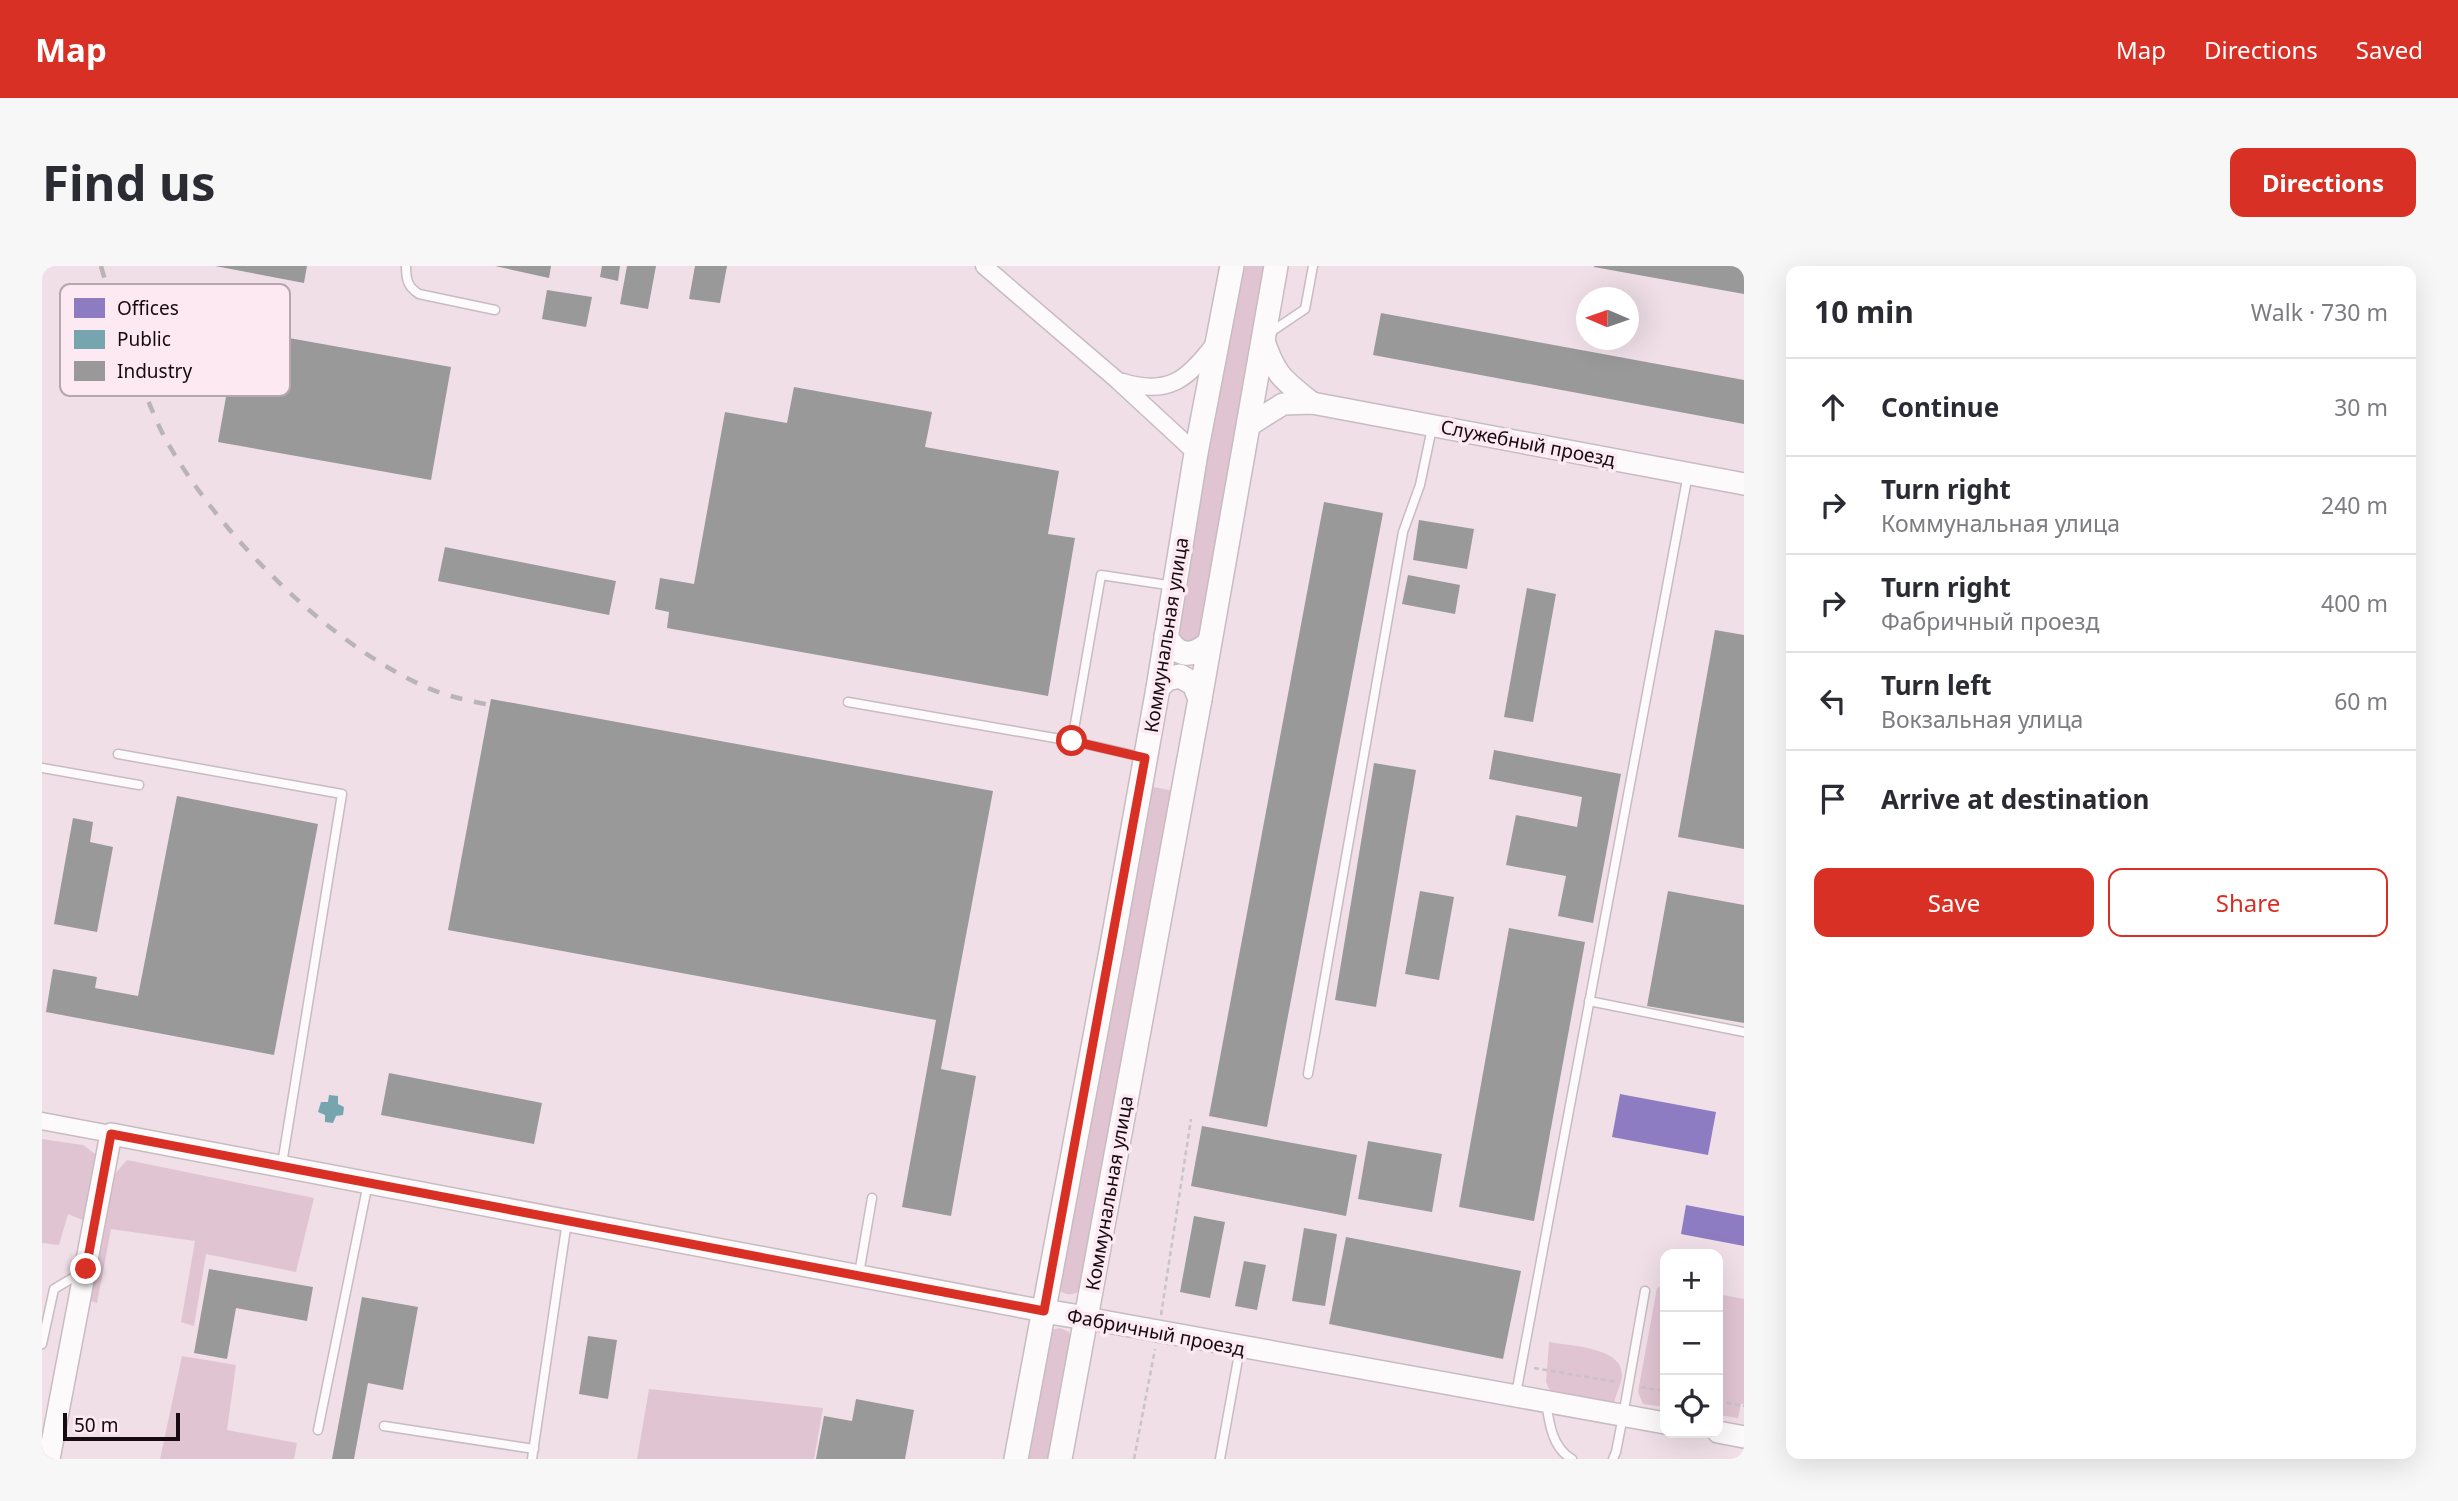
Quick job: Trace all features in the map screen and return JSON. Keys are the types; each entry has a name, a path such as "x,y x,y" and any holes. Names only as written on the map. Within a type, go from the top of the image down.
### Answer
{"main road":[{"name":"Коммунальная улица","path":"1016,1459 1158,688 1196,453 1232,266"},
{"name":"Коммунальная улица","path":"1060,1459 1200,699 1276,266"},
{"path":"1166,636 1179,652 1200,652 1209,643"},
{"path":"1158,688 1166,679 1180,676 1188,678 1194,684 1200,699"},
{"name":"Фабричный проезд","path":"1044,1311 1086,1318"}],"street":[{"path":"984,266 1117,380 1196,453"},
{"name":"Служебный проезд","path":"1263,338 1271,363 1284,381 1312,402"},
{"path":"1117,380 1138,387 1155,388 1168,385 1184,378 1197,367 1219,339"},
{"name":"Служебный проезд","path":"1248,426 1283,404 1312,402 1744,484"},
{"path":"42,1121 111,1134 49,1459"},
{"name":"Фабричный проезд","path":"111,1134 1044,1311"},
{"name":"Фабричный проезд","path":"1086,1318 1660,1422"},
{"path":"1723,1434 1744,1437"}],"lane":[{"path":"406,266 406,279 411,289 419,294 495,310"},
{"path":"1263,338 1305,309 1313,266"},
{"path":"1308,1074 1403,532 1420,485 1433,425"},
{"path":"1515,1396 1688,473"},
{"path":"1072,741 1101,575 1174,586"},
{"path":"848,702 1072,741 1145,758"},
{"path":"118,754 342,794 281,1167"},
{"path":"42,768 139,785"},
{"path":"1589,1001 1744,1032"},
{"path":"318,1430 368,1183"},
{"path":"859,1276 872,1198"},
{"path":"532,1459 567,1221"},
{"path":"42,1344 54,1289 86,1269"},
{"path":"1613,1459 1629,1384 1644,1291"},
{"path":"1220,1459 1240,1348"},
{"path":"1546,1402 1548,1422 1557,1444 1566,1456 1572,1459"},
{"path":"384,1426 534,1449"}],"path":[{"path":"1134,1459 1158,1332 1191,1119"},
{"path":"1521,1366 1660,1390"},
{"path":"1723,1402 1744,1406"}],"shaded area":[{"path":"1241,266 1269,266 1203,636 1184,644 1175,631"},
{"path":"1148,786 1175,791 1081,1289 1067,1294 1058,1289"},
{"path":"42,1139 83,1145 98,1156 85,1221 68,1214 59,1245 42,1243"},
{"path":"127,1160 314,1198 296,1272 206,1254 194,1326 181,1322 195,1241 111,1229 97,1303 90,1301 113,1176"},
{"path":"1660,1287 1660,1406 1643,1404 1638,1392 1657,1288"},
{"path":"1723,1295 1744,1299 1744,1404 1741,1404 1738,1418 1723,1416"},
{"path":"1060,1328 1069,1332 1072,1341 1051,1459 1024,1459 1051,1330"},
{"path":"1549,1342 1594,1350 1614,1359 1620,1366 1622,1376 1614,1403 1551,1393 1546,1382"},
{"path":"182,1356 236,1365 227,1430 297,1443 294,1459 160,1459"},
{"path":"649,1389 823,1408 814,1459 637,1459"}],"building: Offices":[{"path":"1620,1094 1716,1112 1708,1155 1612,1137"},
{"path":"1686,1205 1744,1216 1744,1246 1681,1234"}],"building: Public":[{"path":"329,1095 338,1096 338,1104 344,1107 343,1115 336,1116 333,1123 325,1122 325,1115 318,1112 321,1102 328,1102"}],"building: Industry":[{"path":"215,266 307,266 304,283"},
{"path":"495,266 551,266 549,278"},
{"path":"602,266 620,266 618,281 600,277"},
{"path":"627,266 656,266 648,309 620,304"},
{"path":"695,266 727,266 720,303 689,299"},
{"path":"1744,266 1744,294 1594,267"},
{"path":"547,290 592,297 586,327 542,319"},
{"path":"1381,313 1744,380 1744,424 1373,355"},
{"path":"290,338 451,367 431,480 218,442 226,396 290,396"},
{"path":"794,387 932,412 925,447 1059,471 1048,534 1075,538 1048,696 667,628 669,612 655,609 660,578 694,584 725,412 787,423"},
{"path":"1324,502 1383,513 1267,1127 1209,1116"},
{"path":"1419,520 1474,529 1467,569 1413,560"},
{"path":"445,547 616,581 609,615 438,581"},
{"path":"1408,575 1460,585 1455,614 1402,604"},
{"path":"1527,588 1556,594 1533,722 1504,717"},
{"path":"1715,630 1744,635 1744,849 1678,837"},
{"path":"491,699 993,791 941,1069 976,1076 951,1216 902,1207 936,1020 448,930"},
{"path":"1494,750 1621,774 1593,923 1558,916 1566,876 1506,865 1516,815 1577,827 1582,797 1489,779"},
{"path":"1374,763 1416,770 1376,1007 1335,1000"},
{"path":"177,796 318,824 274,1055 46,1012 53,969 97,977 95,988 138,996"},
{"path":"73,818 93,822 90,842 113,847 97,932 54,924"},
{"path":"1420,891 1454,897 1439,980 1405,974"},
{"path":"1668,891 1744,905 1744,1023 1647,1006"},
{"path":"1509,928 1585,942 1534,1221 1459,1207"},
{"path":"389,1073 542,1103 534,1144 381,1115"},
{"path":"1202,1126 1357,1155 1346,1216 1191,1186"},
{"path":"1368,1141 1442,1154 1432,1212 1358,1199"},
{"path":"1194,1216 1225,1222 1210,1298 1180,1292"},
{"path":"1304,1228 1337,1234 1325,1306 1292,1301"},
{"path":"1346,1237 1521,1271 1503,1359 1329,1324"},
{"path":"1244,1261 1266,1265 1257,1310 1235,1306"},
{"path":"209,1269 313,1287 307,1321 236,1308 227,1359 194,1353"},
{"path":"362,1297 418,1307 403,1390 368,1383 354,1459 332,1459"},
{"path":"588,1336 617,1340 608,1399 579,1394"},
{"path":"856,1399 914,1410 905,1459 816,1459 824,1416 852,1421"}],"railway":[{"path":"101,266 107,284"},
{"path":"147,396 166,440 214,510 243,546 310,611 382,664 419,684 462,699 490,705"}],"route":[{"path":"86,1269 111,1134 1044,1311 1145,758 1072,741"}]}
